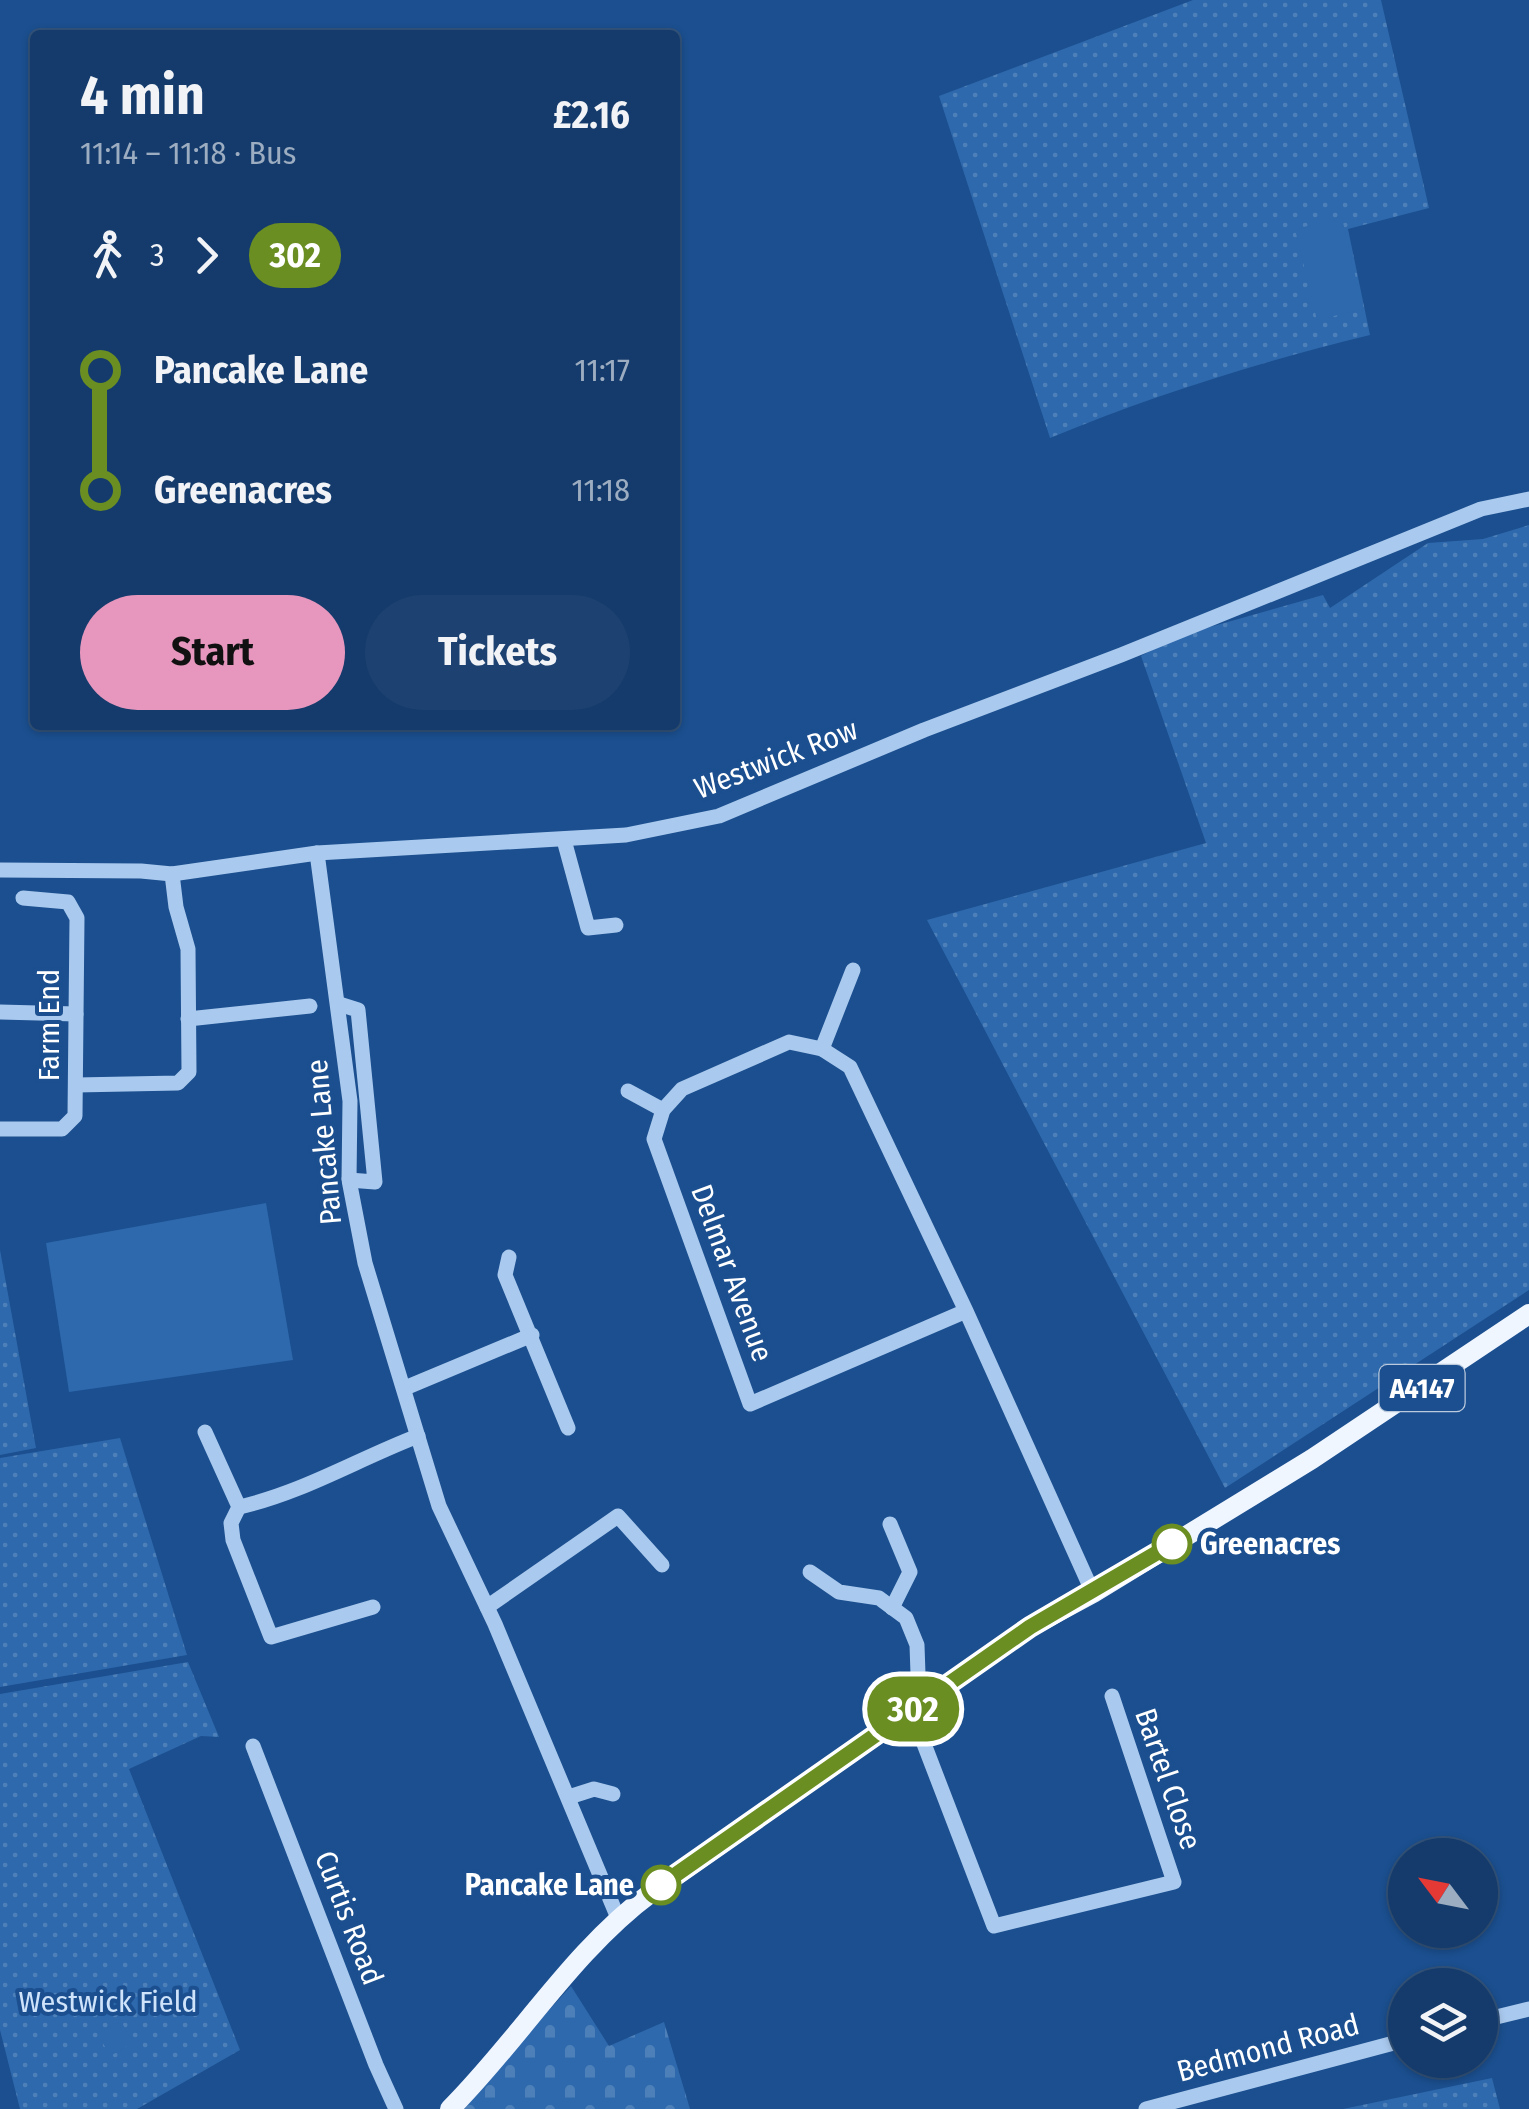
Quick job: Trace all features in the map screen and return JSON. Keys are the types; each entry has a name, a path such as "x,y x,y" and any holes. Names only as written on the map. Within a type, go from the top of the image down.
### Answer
{"main road":[{"name":"A4147","path":"450,2109 484,2076 590,1946 618,1918 1030,1627 1093,1593 1405,1400 1529,1314"}],"street":[{"name":"Westwick Row","path":"0,870 172,874 317,853 626,835 720,816 924,730 1481,509 1529,499"},
{"path":"564,840 588,928 616,925"},
{"path":"317,853 339,1004 358,1010 358,1101 375,1182 349,1180"},
{"path":"76,1085 178,1083 189,1072 188,948 176,907 172,874"},
{"name":"Farm End","path":"0,1129 62,1129 76,1116 77,918 68,902 23,898"},
{"path":"822,1050 853,970"},
{"path":"188,1019 310,1006"},
{"path":"0,1012 76,1014"},
{"path":"628,1091 662,1110 682,1089 790,1042 822,1050 850,1067 966,1310 1093,1593"},
{"name":"Pancake Lane","path":"358,1101 349,1180 366,1263 439,1506 487,1607 618,1918"},
{"name":"Delmar Avenue","path":"662,1110 654,1140 750,1404 966,1310"},
{"path":"509,1257 505,1275 568,1428"},
{"path":"405,1388 532,1335"},
{"path":"205,1432 239,1507"},
{"path":"373,1607 271,1637 233,1540 231,1523 239,1507 300,1489 418,1436"},
{"path":"487,1607 618,1516 662,1565"},
{"path":"890,1524 910,1572 892,1608"},
{"path":"810,1572 839,1592 878,1598 906,1618 917,1644 915,1707"},
{"name":"Bartel Close","path":"915,1707 994,1926 1174,1882 1112,1696"},
{"name":"Curtis Road","path":"253,1746 396,2109"},
{"path":"568,1796 594,1789 613,1794"},
{"path":"1498,2017 1529,2009"},
{"name":"Bedmond Road","path":"1146,2109 1388,2045"}],"green space":[{"path":"1193,0 1381,0 1429,208 1348,229 1370,335 1208,381 1050,438 939,96"},
{"path":"1342,218 1363,309 1317,320 1295,229"},
{"path":"1529,525 1529,1290 1225,1488 927,920 1206,843 1141,656 1178,636 1323,595 1330,608 1428,543 1483,539"},
{"path":"266,1203 293,1360 69,1392 46,1243"},
{"path":"0,1250 36,1448 0,1455"},
{"path":"120,1438 187,1655 0,1687 0,1458"},
{"name":"Westwick Field","path":"188,1662 219,1737 201,1736 129,1769 240,2050 137,2109 20,2109 0,2030 0,1694"},
{"path":"571,1986 609,2046 664,2022 690,2109 459,2109"},
{"path":"121,2021 133,2043 110,2056 98,2034"},
{"path":"1492,2078 1500,2109 1343,2109"}],"bus line":[{"name":"302","path":"661,1885 1030,1627 1172,1544"}],"place":[{"name":"Greenacres","path":"1172,1544"},
{"name":"Pancake Lane","path":"661,1885"}]}
